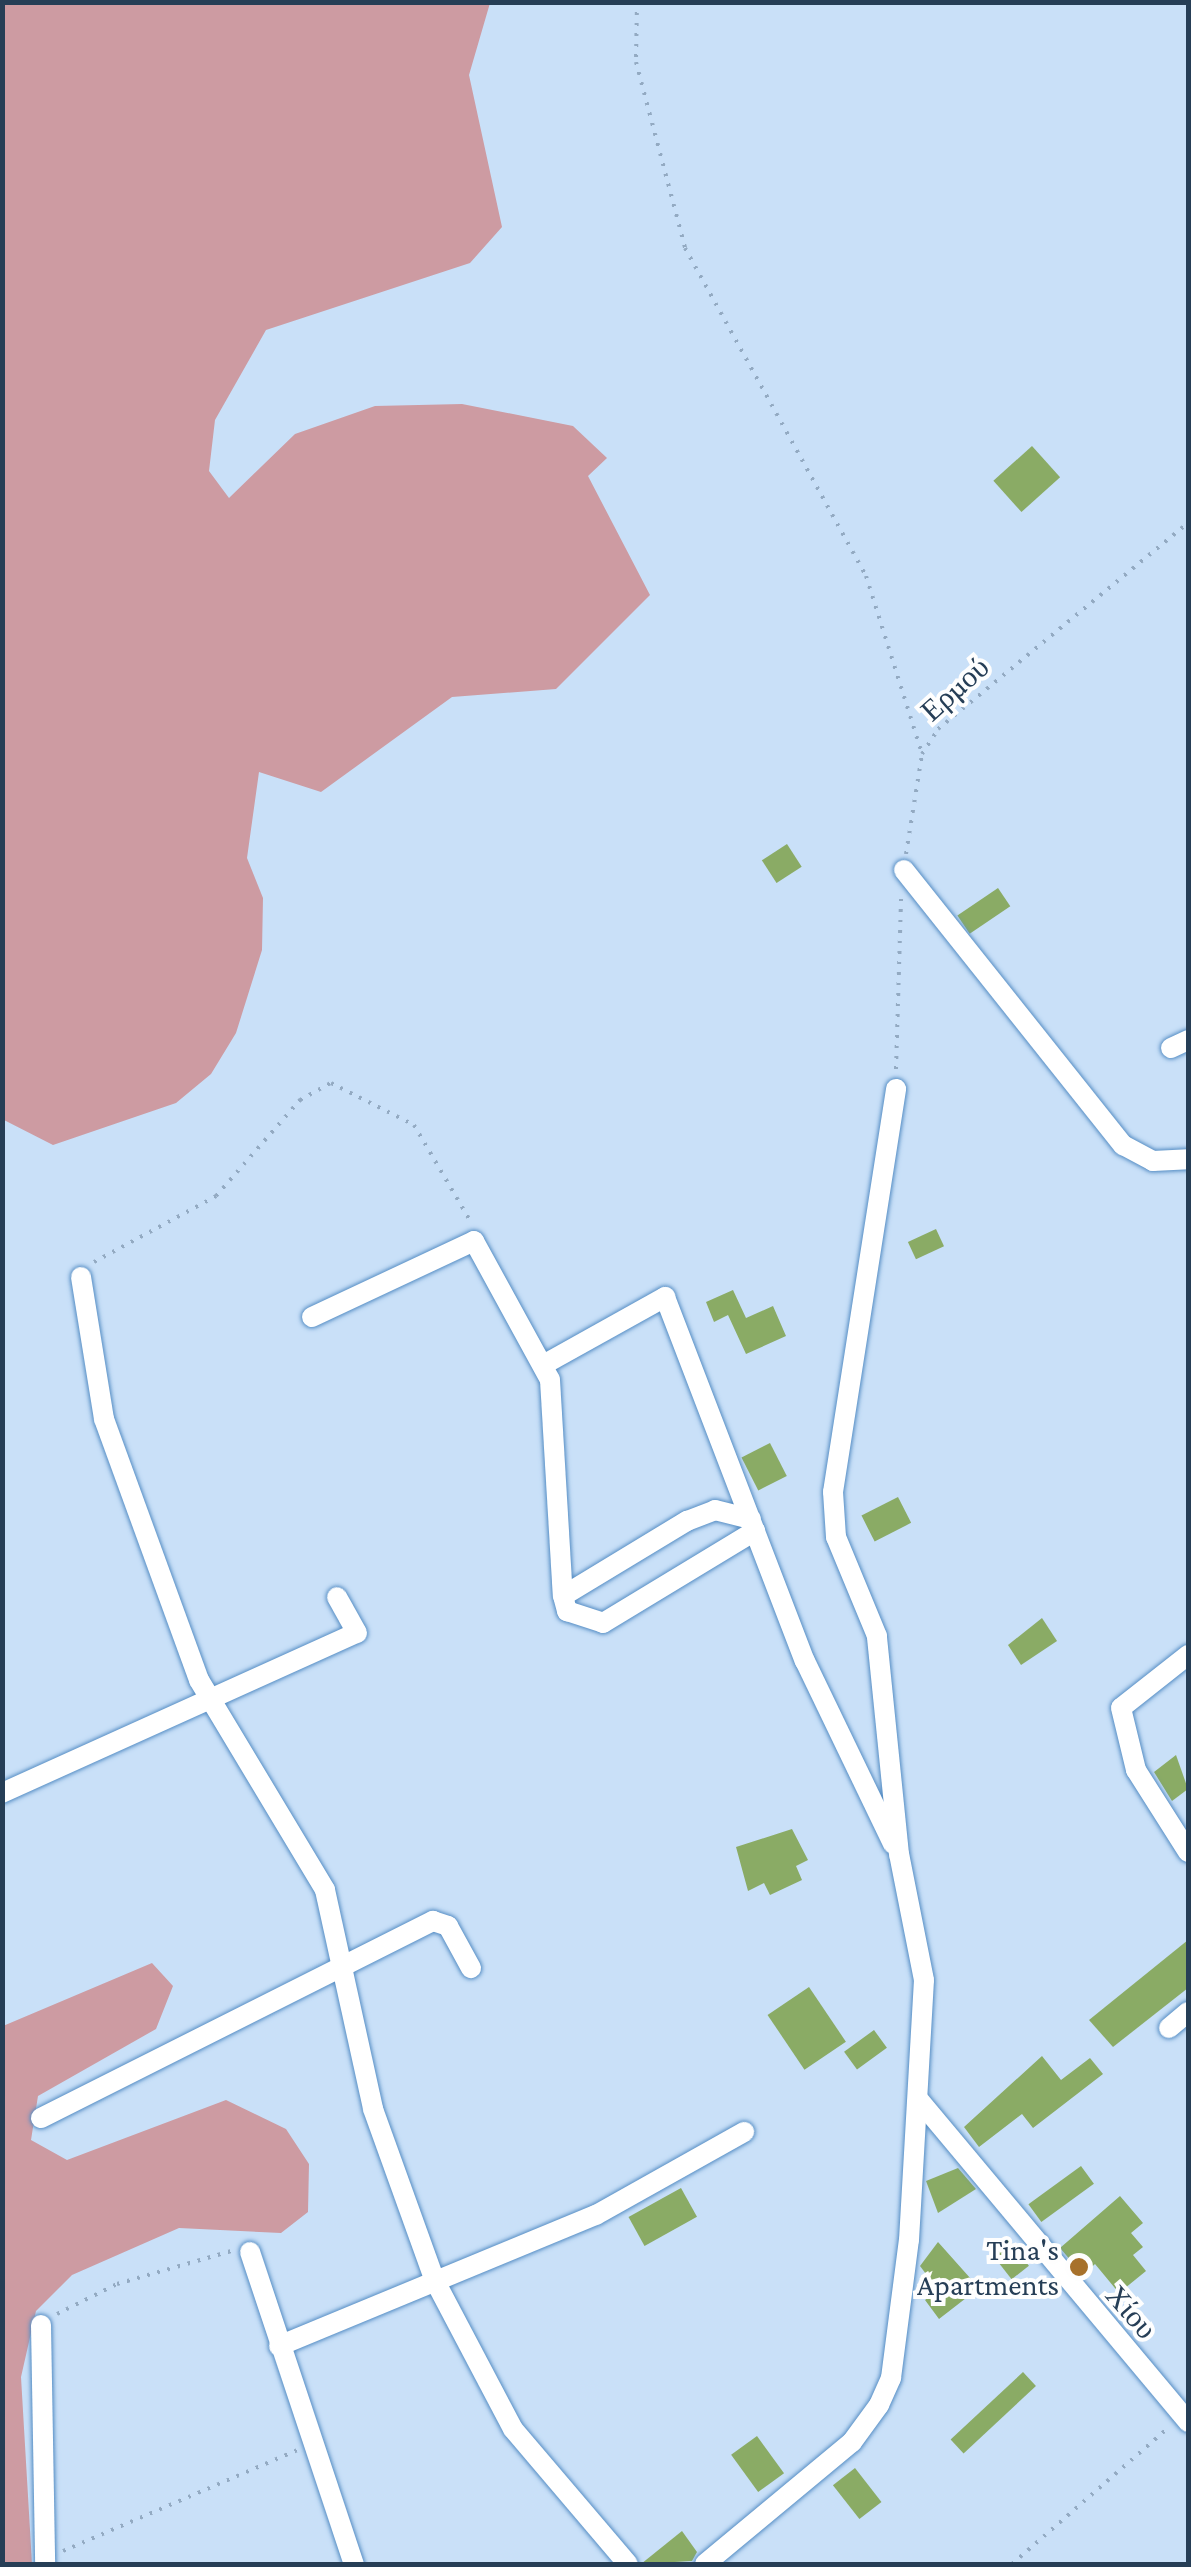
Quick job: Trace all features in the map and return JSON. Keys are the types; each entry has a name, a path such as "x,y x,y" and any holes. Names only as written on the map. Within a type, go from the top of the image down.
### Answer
{"street":[{"path":"904,870 1123,1145 1153,1162 1188,1159"},
{"path":"705,2564 852,2442 879,2406 892,2378 918,2100 924,1980 899,1854 877,1636 836,1537 834,1492 896,1089"},
{"path":"312,1316 474,1241 542,1365 557,1412 563,1596 567,1611 603,1624 753,1525"},
{"path":"81,1277 104,1420 209,1700 314,1867 373,2110 434,2281 513,2428 628,2564"},
{"path":"542,1365 665,1298 813,1678 899,1854"},
{"path":"563,1596 687,1520 715,1510 753,1525"},
{"path":"2,1793 356,1634 337,1596"},
{"path":"1186,1842 1136,1770 1121,1708 1188,1655"},
{"path":"42,2118 441,1921 471,1968"},
{"path":"1169,2028 1188,2012"},
{"name":"Χίου","path":"918,2100 1187,2420"},
{"path":"278,2346 596,2215 744,2132"},
{"path":"250,2252 308,2446 354,2564"},
{"path":"41,2325 45,2561"}],"path":[{"path":"637,2 636,62 685,248 866,576 922,754"},
{"name":"Ερμού","path":"896,1089 904,870 922,754 938,729 1188,523"},
{"path":"81,1277 98,1258 216,1196 300,1100 331,1082 414,1125 458,1192 474,1241"},
{"path":"41,2325 172,2264 250,2252"},
{"path":"1012,2564 1187,2420"},
{"path":"45,2561 308,2446"}],"shaded area":[{"path":"2,3 490,3 469,75 502,227 470,263 266,330 215,420 209,471 229,498 295,434 375,406 462,404 573,426 607,458 588,476 650,595 556,689 452,697 321,792 259,772 247,858 263,898 262,950 236,1033 211,1074 176,1103 53,1145 2,1119"},
{"path":"152,1963 173,1986 156,2029 38,2096 31,2140 67,2160 226,2100 286,2129 309,2164 308,2212 281,2233 179,2228 72,2275 36,2311 21,2377 32,2564 3,2564 3,2026"}],"building":[{"path":"1032,446 1060,477 1021,512 993,481"},
{"path":"787,844 802,867 777,883 762,860"},
{"path":"998,888 1010,906 970,934 957,915"},
{"path":"936,1229 944,1246 916,1259 908,1242"},
{"path":"733,1290 746,1318 773,1306 786,1336 746,1354 728,1315 714,1322 706,1302"},
{"path":"770,1443 787,1476 758,1490 741,1458"},
{"path":"898,1497 911,1523 875,1541 861,1516"},
{"path":"1042,1618 1057,1641 1021,1665 1008,1645"},
{"path":"1176,1755 1188,1789 1172,1801 1154,1772"},
{"path":"792,1829 808,1860 796,1866 802,1880 770,1895 764,1883 748,1891 736,1847"},
{"path":"1188,1940 1188,1988 1113,2047 1089,2020"},
{"path":"809,1987 846,2042 804,2070 768,2015"},
{"path":"874,2030 887,2048 857,2070 844,2052"},
{"path":"1042,2056 1061,2080 1090,2058 1103,2074 1033,2128 1022,2114 979,2147 964,2127"},
{"path":"1081,2166 1094,2184 1041,2222 1028,2204"},
{"path":"958,2168 976,2189 938,2213 926,2181"},
{"path":"681,2188 697,2217 645,2246 629,2217"},
{"path":"1120,2196 1143,2223 1131,2233 1143,2247 1133,2255 1146,2271 1119,2293 1095,2264 1083,2275 1060,2248"},
{"path":"1008,2239 1029,2266 1012,2279 991,2253"},
{"path":"938,2242 979,2288 939,2319 925,2300 938,2290 920,2266"},
{"path":"1023,2372 1036,2386 964,2453 951,2440"},
{"path":"757,2436 784,2473 758,2492 731,2455"},
{"path":"855,2468 881,2502 859,2519 833,2485"},
{"path":"682,2531 697,2552 692,2561 641,2564"}],"place":[{"name":"Tina's Apartments","path":"1079,2267"}]}
